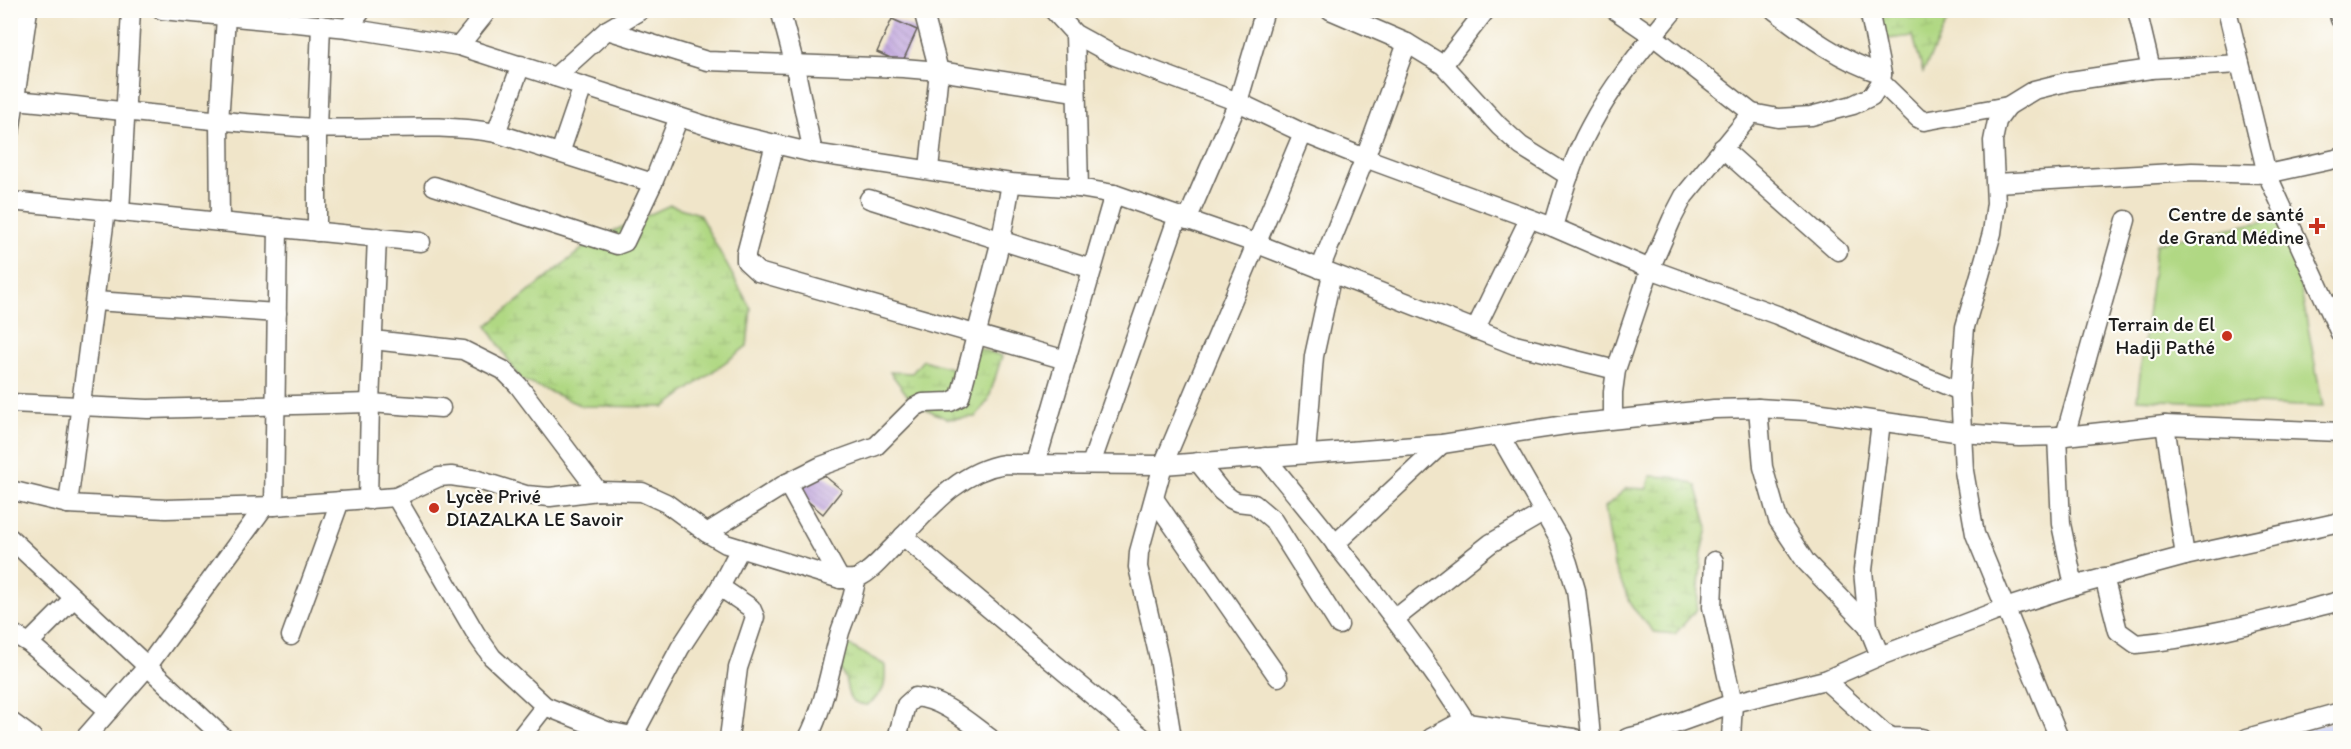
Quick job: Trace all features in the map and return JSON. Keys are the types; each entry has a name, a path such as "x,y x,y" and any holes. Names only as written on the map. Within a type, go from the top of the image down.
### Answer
{"street":[{"path":"10,133 17,100 28,10"},
{"path":"68,504 95,301 113,211 132,10"},
{"path":"162,10 348,28 459,46 729,133 813,153 1011,183 1079,188 1114,194 1256,243 1515,345 1616,370"},
{"path":"348,28 362,10"},
{"path":"459,46 488,10"},
{"path":"555,77 607,30 641,10"},
{"path":"780,10 794,62 813,153"},
{"path":"923,10 939,71 929,169"},
{"path":"1053,10 1075,34 1115,56 1238,102 1303,133 1365,158 1553,227 1650,268 1777,315 1960,392"},
{"path":"1091,464 1183,218 1238,102 1265,10"},
{"path":"1330,10 1407,43 1443,65 1499,126 1521,146 1569,176"},
{"path":"1443,65 1486,10"},
{"path":"1615,10 1653,36 1752,112 1778,118 1811,116 1853,105 1872,96 1882,78 1869,10"},
{"path":"1553,227 1569,176 1589,128 1601,108 1674,10"},
{"path":"1774,10 1845,58 1882,78 1918,118 1924,121 2008,106 2034,90 2070,81 2151,69 2240,64"},
{"path":"2137,10 2151,69"},
{"path":"2227,10 2267,174 2340,333"},
{"path":"2338,10 2340,19"},
{"path":"220,222 219,122 226,17"},
{"path":"317,232 317,128 321,25"},
{"path":"607,30 707,61 794,62 939,71 1075,92"},
{"path":"1075,34 1079,188"},
{"path":"1306,453 1314,356 1326,271 1407,43"},
{"path":"496,133 521,65"},
{"path":"560,153 583,86"},
{"path":"17,100 219,122 317,128 446,127 496,133 653,183"},
{"path":"2008,106 1997,121 1993,141 1996,203 1992,233 1965,327 1960,392 1962,433 1968,505 1975,534 2059,738"},
{"path":"1613,419 1616,370 1650,268 1684,196 1752,112"},
{"path":"434,186 617,245 625,242 653,183 679,117"},
{"path":"1172,738 1159,658 1138,567 1142,543 1163,465 1303,133"},
{"path":"776,144 746,254 746,261 751,267 758,272 1066,360"},
{"path":"1722,148 1838,250"},
{"path":"1996,183 2192,172 2267,174 2340,158"},
{"path":"707,533 787,483 821,466 876,447 915,407 923,403 950,402 960,397 1001,240 1011,183"},
{"path":"1036,463 1114,194"},
{"path":"869,199 1092,268"},
{"path":"10,201 422,242"},
{"path":"1475,330 1529,219"},
{"path":"2074,586 2061,524 2061,436 2126,220"},
{"path":"85,738 147,667 269,507 275,406 278,227"},
{"path":"368,500 377,237"},
{"path":"95,301 277,313"},
{"path":"373,340 463,350 503,370 518,386 598,491"},
{"path":"10,402 148,409 370,403 441,408"},
{"path":"1758,408 1762,467 1778,520 1806,562 1868,626"},
{"path":"10,490 68,504 166,510 269,507 396,497 439,477 451,476 478,480 526,495 550,496 598,491 642,492 654,496 707,533 740,549 848,579 874,567 948,492 969,475 988,466 1005,464 1163,465 1442,444 1613,419 1714,409 1758,408 1808,411 1962,433 2019,437 2061,436 2166,425 2340,432"},
{"path":"1880,656 1868,626 1863,570 1881,422"},
{"path":"2166,425 2185,556"},
{"path":"1500,436 1559,539 1576,590 1591,738"},
{"path":"1335,544 1442,444"},
{"path":"1265,457 1396,618 1467,723"},
{"path":"1198,462 1221,491 1237,502 1254,504 1273,520 1339,625"},
{"path":"787,483 855,591 841,631 820,709 808,738"},
{"path":"396,497 487,649 545,706 607,731 636,738 680,648 720,587 740,549"},
{"path":"1155,500 1278,677"},
{"path":"291,636 340,501"},
{"path":"1396,618 1491,543 1543,513"},
{"path":"1627,738 1655,731 1733,703 1826,680 1880,656 2005,608 2074,586 2185,556 2340,522"},
{"path":"903,536 1143,738"},
{"path":"10,538 224,738"},
{"path":"1714,561 1712,607 1733,703 1731,738"},
{"path":"2104,577 2118,630 2136,644 2158,642 2261,621 2340,601"},
{"path":"720,587 751,608 755,617 738,668 729,738"},
{"path":"29,643 74,598"},
{"path":"10,632 29,643 109,711"},
{"path":"1826,680 1872,725 1892,738 1922,738"},
{"path":"897,738 906,705 915,697 924,698 950,710 990,738"},
{"path":"520,738 545,706"},
{"path":"2247,738 2340,712"},
{"path":"10,721 33,738"},
{"path":"1431,738 1455,725 1467,723 1574,738"}],"shaded area":[{"path":"2340,720 2340,738 2275,738"}],"green space":[{"path":"1861,11 1952,11 1923,72 1913,36 1879,40"},
{"path":"670,205 699,214 751,309 747,346 665,407 582,406 520,379 487,326 592,241"},
{"name":"Terrain de El Hadji Pathé","path":"2280,218 2298,274 2323,407 2137,399 2156,243"},
{"path":"965,344 1002,356 988,401 975,417 947,419 913,403 890,372 912,373 923,360 954,369"},
{"path":"1650,476 1673,477 1696,485 1708,528 1702,552 1697,609 1675,634 1654,632 1632,607 1614,566 1605,507 1627,488 1647,489"},
{"path":"839,640 885,665 883,688 878,696 867,705 855,702 848,693 845,678 837,662"}],"building":[{"path":"892,19 917,30 902,63 877,52"},
{"path":"816,469 842,490 823,514 797,492"}],"place":[{"name":"Centre de santé de Grand Médine","path":"2317,226"},
{"name":"Terrain de El Hadji Pathé","path":"2227,336"},
{"name":"Lycèe Privé DIAZALKA LE Savoir","path":"434,508"}]}
